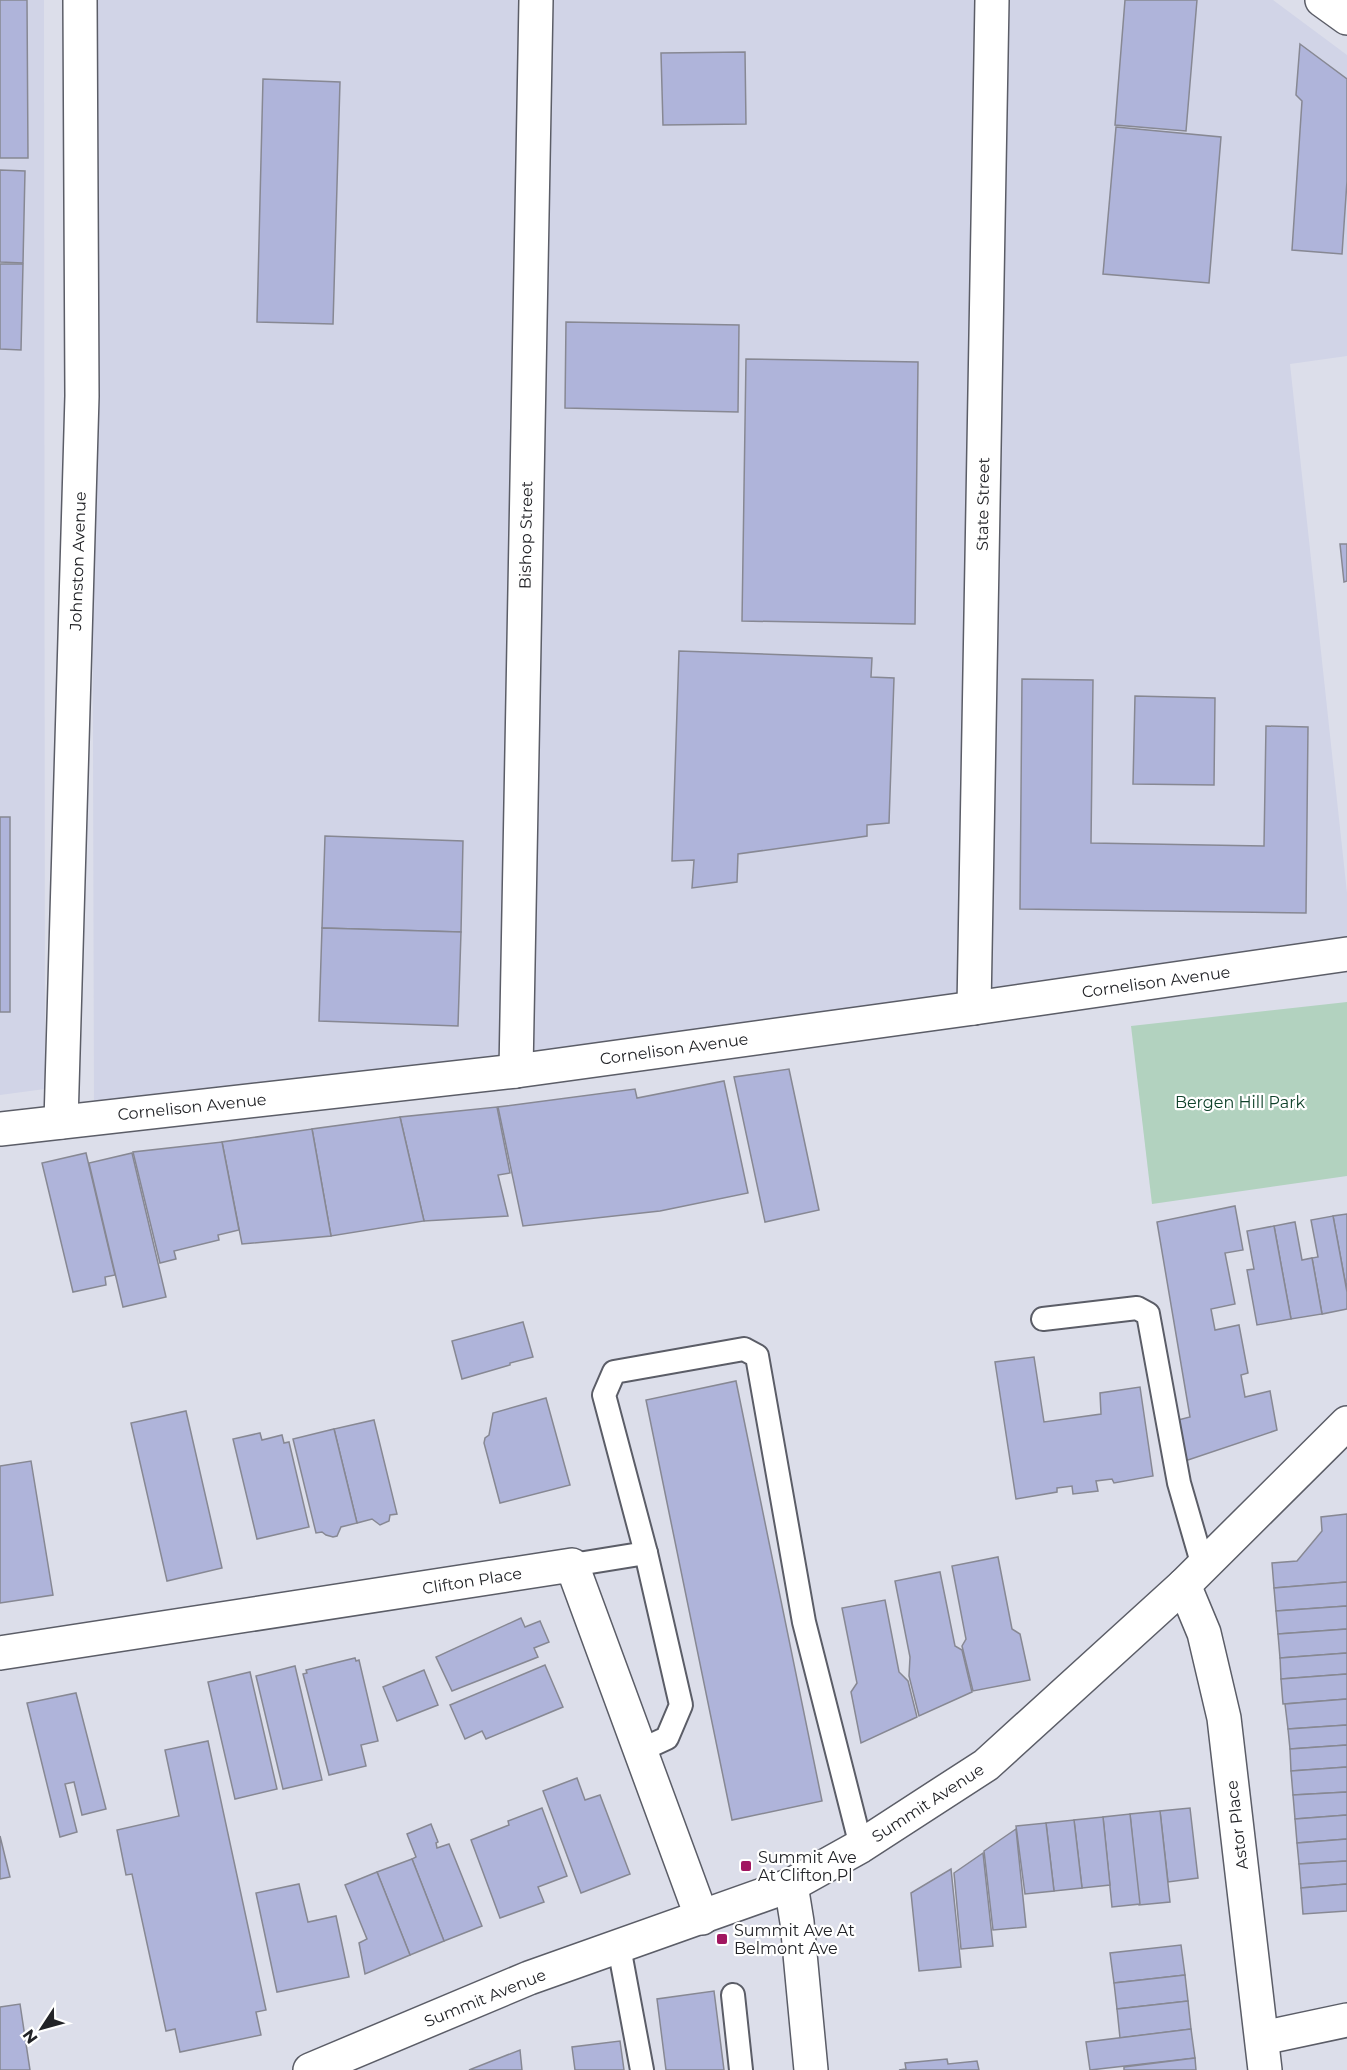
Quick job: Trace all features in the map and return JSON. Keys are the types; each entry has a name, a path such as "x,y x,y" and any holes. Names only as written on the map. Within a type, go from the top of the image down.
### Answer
{"street":[{"name":"Johnston Avenue","path":"62,1122 82,396 80,0"},
{"name":"Bishop Street","path":"516,1071 536,0"},
{"name":"State Street","path":"975,1008 992,0"},
{"path":"1322,0 1347,18"},
{"name":"Cornelison Avenue","path":"0,1129 516,1071 1347,954"},
{"name":"Summit Avenue","path":"310,2070 344,2063 529,1978 791,1886 861,1846 986,1765 1194,1576 1347,1424"},
{"path":"572,1566 702,1918"},
{"name":"Clifton Place","path":"0,1653 572,1566"},
{"name":"Astor Place","path":"1194,1576 1204,1633 1224,1718 1265,2070"},
{"path":"791,1886 797,1922 811,2070"},
{"path":"1262,2038 1347,2020"}],"lane":[{"path":"1043,1319 1137,1308 1148,1314 1194,1576"},
{"path":"641,1750 667,1738 681,1705 646,1553 604,1395 614,1372 744,1349 758,1356 804,1622 861,1846"},
{"path":"572,1566 646,1553"},
{"path":"619,1947 642,2070"},
{"path":"733,1995 741,2070"}],"shaded area":[{"path":"0,0 44,0 45,1089 0,1095"},
{"path":"91,0 1273,0 1347,55 1347,356 1290,364 1347,893 1347,939 94,1114"}],"green space":[{"name":"Bergen Hill Park","path":"1347,1002 1347,1176 1152,1204 1131,1026"}],"building":[{"path":"0,0 27,0 28,158 0,158"},
{"path":"1125,0 1197,0 1186,131 1115,125"},
{"path":"1300,44 1347,79 1347,181 1342,254 1292,250 1302,101 1296,95"},
{"path":"745,52 746,124 663,125 661,53"},
{"path":"263,79 340,82 333,324 257,322"},
{"path":"1116,127 1221,137 1209,283 1103,274"},
{"path":"0,170 25,171 23,263 0,262"},
{"path":"0,264 23,264 21,350 0,349"},
{"path":"566,322 739,325 738,412 565,408"},
{"path":"746,359 918,362 915,624 742,621"},
{"path":"1340,544 1347,544 1347,581 1344,582"},
{"path":"679,651 872,658 871,677 894,678 889,823 867,825 867,836 738,854 737,882 692,888 694,860 672,861"},
{"path":"1022,679 1093,680 1091,843 1264,846 1266,726 1308,727 1306,913 1020,909"},
{"path":"1135,696 1215,698 1214,785 1133,784"},
{"path":"0,817 10,817 10,1012 0,1012"},
{"path":"325,836 463,841 461,932 322,928"},
{"path":"322,928 461,932 458,1026 319,1021"},
{"path":"789,1069 819,1210 765,1222 734,1077"},
{"path":"724,1081 748,1193 660,1211 523,1226 498,1107 635,1089 637,1098"},
{"path":"497,1107 510,1173 498,1175 508,1216 424,1221 400,1117"},
{"path":"400,1117 424,1221 331,1236 312,1129"},
{"path":"312,1129 331,1236 242,1244 222,1142"},
{"path":"222,1142 239,1230 218,1235 219,1240 174,1251 176,1259 160,1263 133,1152"},
{"path":"86,1153 115,1275 105,1277 106,1285 73,1292 42,1163"},
{"path":"132,1153 166,1297 123,1307 89,1163"},
{"path":"1235,1206 1243,1250 1225,1253 1235,1304 1211,1309 1215,1330 1239,1325 1248,1373 1241,1375 1245,1397 1270,1391 1277,1430 1185,1461 1178,1420 1190,1417 1157,1222"},
{"path":"1347,1214 1347,1292 1333,1216"},
{"path":"1333,1216 1347,1292 1347,1309 1322,1314 1312,1258 1318,1257 1311,1220"},
{"path":"1295,1222 1302,1260 1312,1258 1322,1314 1291,1319 1274,1226"},
{"path":"1274,1226 1291,1319 1257,1325 1247,1270 1254,1269 1247,1231"},
{"path":"523,1322 533,1357 462,1379 452,1341"},
{"path":"1034,1357 1044,1422 1101,1414 1100,1393 1140,1387 1153,1476 1114,1483 1112,1479 1096,1481 1098,1491 1073,1494 1072,1486 1057,1488 1057,1492 1016,1499 995,1362"},
{"path":"736,1381 822,1801 732,1820 646,1400"},
{"path":"546,1398 570,1485 500,1503 484,1443 485,1438 489,1435 493,1413"},
{"path":"186,1411 222,1568 167,1581 131,1423"},
{"path":"374,1420 397,1514 390,1515 389,1521 380,1525 372,1519 357,1523 334,1429"},
{"path":"334,1429 357,1523 341,1527 337,1536 333,1537 322,1532 316,1533 293,1439"},
{"path":"260,1433 262,1440 282,1435 284,1443 289,1442 309,1527 257,1539 233,1439"},
{"path":"31,1461 53,1595 0,1603 0,1466"},
{"path":"1347,1514 1347,1582 1274,1588 1272,1563 1297,1561 1322,1531 1321,1517"},
{"path":"998,1557 1012,1629 1020,1634 1030,1680 973,1691 962,1646 966,1639 952,1566"},
{"path":"940,1572 955,1646 962,1650 972,1692 919,1716 909,1676 910,1657 895,1581"},
{"path":"1347,1582 1347,1606 1276,1611 1274,1588"},
{"path":"885,1600 899,1672 908,1681 917,1717 861,1743 851,1692 857,1683 842,1608"},
{"path":"1347,1606 1347,1629 1278,1634 1276,1611"},
{"path":"521,1618 525,1627 540,1621 549,1642 534,1648 538,1657 452,1691 436,1657"},
{"path":"1347,1629 1347,1653 1280,1658 1278,1634"},
{"path":"1347,1653 1347,1674 1281,1679 1280,1658"},
{"path":"355,1658 356,1661 359,1660 378,1741 361,1745 366,1766 329,1775 303,1674 307,1673 306,1670"},
{"path":"545,1665 563,1707 486,1739 482,1731 465,1739 450,1705"},
{"path":"295,1666 322,1780 283,1789 256,1676"},
{"path":"424,1670 438,1705 397,1721 383,1687"},
{"path":"250,1672 277,1789 235,1799 208,1682"},
{"path":"1347,1674 1347,1699 1283,1704 1281,1679"},
{"path":"76,1693 106,1809 82,1815 74,1782 65,1784 77,1832 60,1837 27,1703"},
{"path":"1347,1699 1347,1725 1288,1729 1285,1704"},
{"path":"1347,1725 1347,1745 1290,1749 1288,1729"},
{"path":"208,1741 266,2010 256,2012 261,2035 180,2052 175,2029 166,2031 132,1874 126,1875 117,1830 179,1816 165,1750"},
{"path":"1347,1745 1347,1767 1291,1771 1290,1749"},
{"path":"1347,1767 1347,1792 1293,1795 1291,1771"},
{"path":"577,1778 585,1800 600,1795 630,1874 581,1893 543,1791"},
{"path":"1347,1792 1347,1815 1295,1819 1293,1795"},
{"path":"542,1808 567,1876 538,1887 544,1902 500,1918 471,1840 509,1825 508,1821"},
{"path":"1190,1808 1198,1878 1168,1882 1160,1811"},
{"path":"1160,1811 1170,1902 1139,1905 1130,1814"},
{"path":"1130,1814 1140,1904 1112,1907 1103,1817"},
{"path":"1347,1815 1347,1839 1297,1843 1295,1819"},
{"path":"1103,1817 1110,1885 1082,1888 1074,1820"},
{"path":"1074,1820 1082,1888 1054,1891 1046,1823"},
{"path":"1046,1823 1054,1891 1025,1894 1016,1826"},
{"path":"431,1824 438,1842 436,1843 437,1848 449,1844 482,1926 444,1941 412,1859 416,1857 407,1834"},
{"path":"1016,1829 1026,1927 993,1930 984,1851"},
{"path":"0,1836 10,1877 0,1879"},
{"path":"1347,1839 1347,1861 1299,1864 1297,1843"},
{"path":"983,1853 993,1946 961,1949 954,1873"},
{"path":"412,1859 444,1941 410,1955 377,1872"},
{"path":"1347,1861 1347,1884 1301,1888 1299,1864"},
{"path":"951,1869 961,1967 919,1971 911,1893"},
{"path":"377,1872 410,1955 365,1974 359,1943 367,1939 345,1885"},
{"path":"299,1884 308,1922 336,1916 349,1977 277,1992 256,1893"},
{"path":"1347,1884 1347,1911 1303,1914 1301,1888"},
{"path":"1181,1945 1185,1975 1114,1983 1110,1953"},
{"path":"1185,1975 1188,2001 1117,2009 1114,1983"},
{"path":"714,1991 724,2070 666,2070 657,1999"},
{"path":"1188,2001 1191,2029 1120,2038 1117,2009"},
{"path":"20,2004 30,2070 0,2070 0,2007"},
{"path":"1191,2029 1195,2058 1090,2070 1086,2042"},
{"path":"620,2041 624,2070 575,2070 572,2047"},
{"path":"520,2050 522,2070 469,2070"},
{"path":"1195,2058 1196,2070 1124,2070 1124,2067"},
{"path":"947,2059 948,2064 977,2061 979,2070 899,2070 906,2069 905,2063"}],"place":[{"name":"Summit Ave At Clifton Pl","path":"746,1866"},
{"name":"Summit Ave At Belmont Ave","path":"722,1939"}]}
